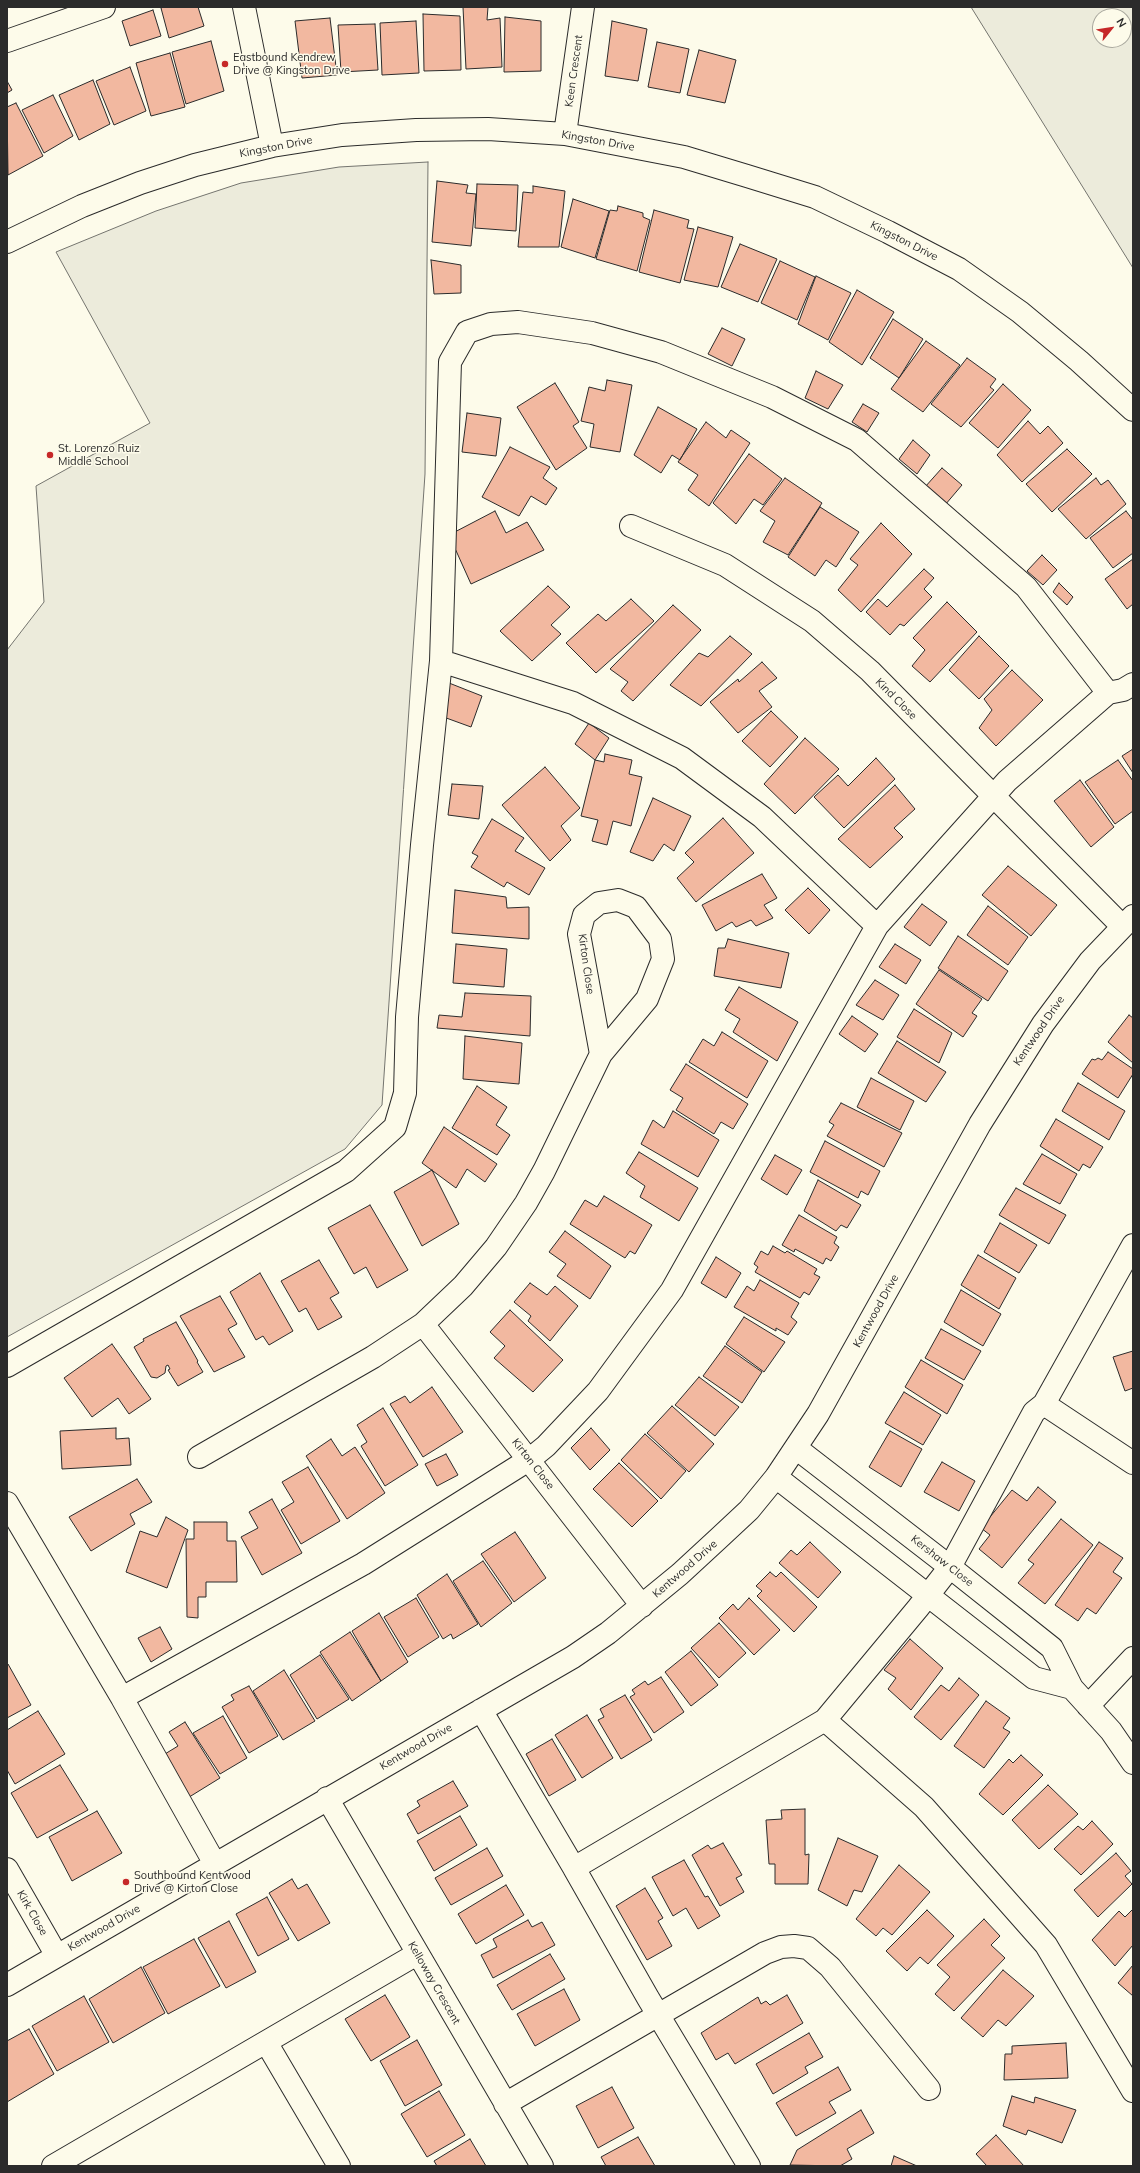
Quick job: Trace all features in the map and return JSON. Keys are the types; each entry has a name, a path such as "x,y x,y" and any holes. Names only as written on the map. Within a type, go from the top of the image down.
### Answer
{"street":[{"path":"7,40 65,13 104,7"},
{"path":"244,7 272,146"},
{"name":"Keen Crescent","path":"566,134 583,7"},
{"name":"Kingston Drive","path":"7,242 82,206 140,183 195,165 272,146 342,135 416,130 488,129 566,134 684,157 747,176 815,197 888,232 959,269 1020,312 1079,361 1133,410"},
{"path":"7,1366 346,1172 395,1127 404,1093 407,1017 417,900 442,661 450,362 467,332 491,324 518,322 592,334 661,352 772,397 857,440 1026,587 1108,693"},
{"name":"Kind Close","path":"631,526 725,565 812,621 870,672 993,796 1127,921"},
{"path":"442,661 573,703 682,758 762,817 877,926"},
{"path":"122,1698 363,1564 530,1459 546,1446 598,1391 672,1290 877,926 993,796 1108,693 1123,690 1133,684"},
{"name":"Kirton Close","path":"199,1457 374,1357 423,1324 479,1267 496,1247 526,1203 565,1130 601,1054 647,999 663,959 660,939 636,907 618,900 599,903 584,915 579,934 601,1054"},
{"name":"Kentwood Drive","path":"7,1985 327,1798 573,1657 608,1633 642,1606 724,1534 749,1510 776,1477 818,1414 988,1110 1043,1024 1073,981 1127,921"},
{"path":"574,1868 825,1720 928,1596 950,1567 1034,1412 1044,1404 1133,1245"},
{"name":"Kirton Close","path":"423,1324 530,1459 642,1606"},
{"path":"1044,1404 1133,1463"},
{"name":"Kershaw Close","path":"796,1448 1052,1648 1072,1688 1110,1730 1133,1763"},
{"path":"776,1477 1034,1678 1072,1688"},
{"path":"7,1503 122,1698 215,1864"},
{"path":"1088,1706 1133,1658"},
{"path":"481,1710 659,2016 749,2166"},
{"path":"825,1720 924,1807 1046,1945 1133,2091"},
{"name":"Kelloway Crescent","path":"327,1798 542,2166"},
{"name":"Kirk Close","path":"7,1870 57,1956"},
{"path":"505,2104 659,2016 765,1953 781,1947 794,1946 808,1948 830,1967 929,2089"},
{"path":"53,2166 417,1954"},
{"path":"266,2042 339,2166"}],"shaded area":[{"path":"971,7 1133,7 1133,268"},
{"path":"428,162 425,474 382,1105 345,1149 7,1337 7,650 44,602 36,486 150,423 56,252 156,211 241,183 339,167"}],"building":[{"path":"198,7 204,26 169,38 161,8"},
{"path":"463,7 488,7 487,20 500,18 502,67 466,69"},
{"path":"153,10 161,36 130,46 122,21"},
{"path":"423,14 460,16 461,70 424,71"},
{"path":"505,17 541,21 541,71 504,72"},
{"path":"330,18 337,75 302,78 295,21"},
{"path":"416,21 419,73 382,75 380,23"},
{"path":"612,21 647,29 638,81 605,76"},
{"path":"375,24 378,70 341,72 338,25"},
{"path":"211,41 224,91 186,104 172,52"},
{"path":"657,42 689,49 680,93 648,87"},
{"path":"699,50 736,60 725,103 687,95"},
{"path":"170,53 185,107 151,116 136,63"},
{"path":"130,67 146,111 114,125 96,81"},
{"path":"93,80 110,124 79,140 59,95"},
{"path":"7,81 12,90 7,93"},
{"path":"53,95 73,136 44,153 22,110"},
{"path":"16,103 43,156 8,175 7,107"},
{"path":"437,181 468,185 466,193 476,194 471,246 432,242"},
{"path":"477,184 518,185 516,231 475,228"},
{"path":"533,186 565,191 559,247 518,247 523,192 533,193"},
{"path":"573,199 609,211 595,258 561,247"},
{"path":"618,206 643,213 643,217 650,220 637,271 596,259 610,210 617,211"},
{"path":"654,210 689,220 687,228 694,229 680,283 639,272"},
{"path":"698,227 733,237 718,287 684,280"},
{"path":"740,244 777,259 758,302 721,287"},
{"path":"431,260 461,265 461,293 434,294"},
{"path":"780,261 815,277 797,320 761,303"},
{"path":"816,276 851,293 828,340 798,324"},
{"path":"857,290 894,312 862,365 829,342"},
{"path":"893,319 923,339 899,378 870,358"},
{"path":"722,328 745,339 732,366 708,354"},
{"path":"926,341 960,365 923,412 891,389"},
{"path":"967,358 996,379 990,387 994,390 961,427 931,404"},
{"path":"816,371 843,385 828,409 805,398"},
{"path":"607,380 632,385 620,452 590,447 594,424 581,421 589,387 605,391"},
{"path":"555,383 579,422 573,426 587,448 556,470 517,407"},
{"path":"1003,384 1031,410 998,448 969,423"},
{"path":"863,404 879,413 867,432 852,422"},
{"path":"658,407 697,429 680,460 672,455 661,473 634,455"},
{"path":"467,413 501,418 496,456 462,452"},
{"path":"1028,421 1040,434 1048,426 1063,443 1022,482 997,455"},
{"path":"706,422 726,438 731,430 750,443 709,506 688,490 698,475 678,462"},
{"path":"913,440 930,455 917,474 899,459"},
{"path":"510,447 550,467 543,478 557,488 546,505 531,496 519,516 482,497"},
{"path":"1067,449 1092,474 1052,512 1026,484"},
{"path":"749,454 782,479 763,505 754,499 736,524 713,503"},
{"path":"942,468 962,485 945,505 925,487"},
{"path":"785,478 822,503 788,555 763,542 775,521 760,511"},
{"path":"1096,478 1101,485 1108,480 1126,504 1086,539 1058,509"},
{"path":"820,507 859,532 836,567 826,560 815,576 788,557"},
{"path":"495,511 506,533 527,522 544,550 471,584 449,535"},
{"path":"1126,511 1133,520 1133,553 1113,568 1090,538"},
{"path":"881,523 912,554 861,612 838,590 858,565 850,559"},
{"path":"1042,555 1057,570 1043,585 1027,571"},
{"path":"1133,559 1133,604 1127,609 1105,579"},
{"path":"924,569 934,578 924,589 932,597 904,626 900,624 890,635 866,612 878,599 887,607"},
{"path":"1059,583 1073,597 1067,605 1053,592"},
{"path":"548,586 570,607 551,625 561,634 532,661 500,631"},
{"path":"631,599 654,621 596,673 566,643 598,614 606,621"},
{"path":"947,602 977,632 930,682 912,666 925,650 913,638"},
{"path":"673,605 701,630 633,701 621,691 628,682 610,669"},
{"path":"730,636 752,654 701,706 670,685 699,653 708,657"},
{"path":"979,636 1009,666 979,699 949,670"},
{"path":"762,662 777,678 759,691 772,707 738,733 710,702 738,679 739,682"},
{"path":"1012,670 1043,700 996,746 979,728 992,710 984,699"},
{"path":"449,683 482,696 471,727 438,715"},
{"path":"771,711 798,737 770,767 742,741"},
{"path":"589,723 609,738 595,760 575,744"},
{"path":"805,738 839,769 795,814 764,784"},
{"path":"1133,749 1133,773 1122,756"},
{"path":"605,754 632,760 629,774 642,777 631,826 613,821 607,845 592,841 598,820 581,816 595,760 604,762"},
{"path":"876,758 895,779 844,828 814,797 838,775 848,786"},
{"path":"1118,760 1133,781 1133,811 1115,824 1085,782"},
{"path":"545,767 580,808 561,826 571,840 550,861 502,805"},
{"path":"1080,780 1114,827 1091,847 1054,801"},
{"path":"452,784 483,786 479,819 448,815"},
{"path":"895,785 915,809 894,828 903,837 870,868 838,839"},
{"path":"653,798 691,816 674,851 664,844 653,861 630,852"},
{"path":"723,818 754,853 696,902 677,878 694,862 685,853"},
{"path":"492,819 524,838 515,851 545,868 529,895 507,882 504,887 471,867 478,856 472,853"},
{"path":"1008,866 1057,905 1031,936 982,895"},
{"path":"762,874 777,898 764,905 773,918 756,926 751,920 736,927 732,922 716,931 702,905"},
{"path":"808,888 830,910 809,934 785,910"},
{"path":"455,890 506,897 507,908 529,907 529,939 452,933"},
{"path":"922,904 947,922 930,946 904,927"},
{"path":"988,906 1028,937 1008,965 967,935"},
{"path":"958,936 1008,971 988,1001 938,968"},
{"path":"728,939 789,953 781,988 714,976 718,948 725,948"},
{"path":"456,944 507,949 504,987 453,983"},
{"path":"895,944 921,960 906,984 879,967"},
{"path":"939,970 982,999 972,1013 977,1016 963,1037 916,1004"},
{"path":"875,980 899,995 883,1020 856,1005"},
{"path":"739,987 798,1022 777,1061 733,1032 740,1019 725,1010"},
{"path":"465,993 531,996 530,1036 437,1028 439,1015 462,1017"},
{"path":"914,1009 952,1033 939,1063 897,1037"},
{"path":"1129,1015 1133,1018 1133,1063 1108,1042"},
{"path":"852,1016 878,1034 865,1052 839,1034"},
{"path":"722,1032 768,1061 747,1098 689,1062 703,1039 714,1046"},
{"path":"465,1036 522,1043 519,1084 463,1079"},
{"path":"897,1041 946,1072 926,1102 878,1073"},
{"path":"1108,1052 1133,1069 1133,1074 1118,1098 1082,1074 1092,1059 1095,1060 1098,1058 1102,1060"},
{"path":"686,1064 748,1104 733,1129 721,1122 714,1134 676,1110 683,1098 670,1090"},
{"path":"871,1078 914,1101 900,1130 857,1107"},
{"path":"1078,1083 1125,1111 1109,1140 1062,1111"},
{"path":"477,1086 507,1107 496,1125 510,1135 497,1155 452,1128"},
{"path":"841,1103 902,1133 884,1167 827,1136 834,1125 829,1122"},
{"path":"673,1111 719,1140 698,1177 641,1144 653,1120 664,1128"},
{"path":"1056,1119 1103,1147 1090,1168 1083,1164 1079,1171 1040,1146"},
{"path":"444,1127 497,1164 485,1182 467,1169 456,1188 422,1163"},
{"path":"825,1141 880,1171 868,1195 861,1191 858,1198 810,1172"},
{"path":"639,1152 698,1188 679,1221 640,1197 645,1186 626,1173"},
{"path":"1042,1154 1077,1174 1060,1204 1023,1184"},
{"path":"775,1155 802,1170 787,1195 761,1179"},
{"path":"432,1170 459,1224 422,1246 394,1192"},
{"path":"818,1180 861,1205 847,1228 841,1225 836,1231 804,1211"},
{"path":"1016,1188 1066,1215 1049,1244 999,1215"},
{"path":"604,1196 652,1225 635,1254 630,1251 625,1258 570,1224 585,1200 597,1207"},
{"path":"370,1205 408,1270 377,1288 366,1267 354,1274 328,1228"},
{"path":"799,1215 837,1237 834,1243 839,1247 831,1261 826,1258 823,1264 795,1249 794,1252 782,1245"},
{"path":"1000,1223 1037,1245 1019,1273 984,1252"},
{"path":"565,1231 611,1266 590,1299 557,1276 566,1264 549,1252"},
{"path":"773,1246 785,1253 787,1251 817,1269 814,1274 820,1277 809,1295 804,1292 800,1298 755,1272 758,1267 754,1264 761,1251 768,1255"},
{"path":"978,1255 1016,1278 999,1309 961,1285"},
{"path":"716,1257 741,1273 726,1298 701,1283"},
{"path":"319,1260 339,1293 330,1298 342,1317 318,1330 306,1308 299,1312 281,1281"},
{"path":"260,1273 293,1331 269,1345 263,1336 256,1340 230,1292"},
{"path":"760,1280 799,1303 791,1317 797,1322 788,1335 776,1328 776,1331 734,1307 747,1286 754,1291"},
{"path":"530,1283 547,1295 555,1286 578,1306 550,1341 528,1321 531,1316 514,1302"},
{"path":"961,1290 1001,1314 983,1346 944,1322"},
{"path":"220,1296 237,1324 228,1329 245,1357 214,1372 180,1316"},
{"path":"510,1310 563,1360 533,1392 494,1358 505,1346 490,1332"},
{"path":"744,1317 785,1342 764,1372 726,1344"},
{"path":"176,1322 203,1372 178,1386 168,1370 170,1369 168,1365 166,1366 165,1373 157,1378 151,1377 134,1347 144,1341 143,1339"},
{"path":"941,1329 981,1351 964,1380 925,1358"},
{"path":"112,1344 151,1399 129,1414 118,1398 92,1417 64,1378"},
{"path":"725,1346 762,1372 742,1403 703,1376"},
{"path":"1133,1351 1133,1388 1125,1391 1113,1357"},
{"path":"921,1360 963,1385 947,1414 905,1387"},
{"path":"699,1377 739,1407 715,1436 675,1405"},
{"path":"432,1387 463,1432 423,1457 390,1404 405,1396 410,1403"},
{"path":"904,1392 941,1415 923,1445 885,1423"},
{"path":"672,1406 714,1444 689,1472 647,1433"},
{"path":"383,1408 418,1465 385,1486 361,1446 367,1442 357,1425"},
{"path":"116,1428 116,1439 129,1438 131,1465 62,1469 60,1431"},
{"path":"591,1428 610,1450 590,1470 571,1448"},
{"path":"890,1431 922,1449 901,1487 869,1467"},
{"path":"645,1434 686,1471 661,1499 621,1460"},
{"path":"331,1439 342,1456 355,1447 385,1493 347,1519 306,1456"},
{"path":"446,1454 458,1475 437,1486 425,1464"},
{"path":"942,1462 975,1481 959,1511 924,1492"},
{"path":"619,1463 658,1501 632,1527 593,1489"},
{"path":"308,1467 340,1521 301,1544 281,1510 294,1502 282,1482"},
{"path":"137,1479 152,1502 130,1514 135,1524 91,1551 69,1517"},
{"path":"1038,1487 1056,1502 1002,1568 979,1549 990,1535 981,1528 1012,1490 1027,1501"},
{"path":"272,1499 302,1553 262,1575 241,1537 258,1528 249,1512"},
{"path":"166,1517 188,1530 167,1588 126,1572 140,1531 157,1537"},
{"path":"1061,1519 1093,1545 1045,1604 1018,1583 1034,1564 1028,1560"},
{"path":"194,1522 227,1522 227,1541 236,1541 237,1582 206,1582 206,1597 198,1597 198,1618 187,1617 186,1539 194,1539"},
{"path":"515,1532 546,1578 514,1602 481,1554"},
{"path":"810,1542 841,1572 818,1598 779,1563 791,1550 797,1555"},
{"path":"1099,1542 1123,1558 1113,1572 1122,1578 1096,1614 1087,1608 1078,1621 1055,1605"},
{"path":"483,1561 512,1603 481,1627 453,1581"},
{"path":"770,1572 776,1577 781,1572 817,1607 794,1632 757,1596 762,1591 756,1586"},
{"path":"447,1574 478,1624 453,1639 451,1634 443,1639 417,1595"},
{"path":"416,1598 439,1637 408,1657 384,1617"},
{"path":"749,1598 780,1630 754,1655 719,1618 733,1604 738,1610"},
{"path":"379,1613 408,1662 381,1681 352,1631"},
{"path":"719,1623 746,1653 719,1678 691,1648"},
{"path":"160,1627 172,1649 151,1662 138,1638"},
{"path":"350,1632 381,1681 352,1701 320,1652"},
{"path":"910,1639 943,1668 911,1710 888,1689 896,1678 884,1670"},
{"path":"691,1651 718,1685 691,1706 665,1672"},
{"path":"320,1655 349,1699 317,1719 290,1675"},
{"path":"7,1664 31,1705 7,1718"},
{"path":"284,1670 315,1721 283,1740 253,1691"},
{"path":"661,1677 684,1712 654,1733 630,1697 635,1694 632,1690 645,1681 648,1685"},
{"path":"959,1678 979,1695 941,1740 914,1717 941,1685 949,1691"},
{"path":"249,1686 278,1736 249,1753 222,1707 234,1700 231,1695"},
{"path":"625,1695 652,1740 621,1759 598,1720 604,1717 600,1709"},
{"path":"986,1701 1010,1718 1003,1728 1010,1732 984,1768 954,1746"},
{"path":"38,1711 65,1754 15,1784 7,1770 7,1730"},
{"path":"587,1715 613,1758 582,1778 555,1735"},
{"path":"223,1716 247,1758 220,1774 193,1733"},
{"path":"185,1722 220,1778 186,1799 160,1757 178,1746 169,1732"},
{"path":"552,1739 576,1780 549,1796 526,1754"},
{"path":"1021,1755 1043,1775 1003,1815 979,1794 1009,1759 1013,1763"},
{"path":"60,1765 88,1810 37,1838 11,1793"},
{"path":"453,1781 468,1806 418,1834 407,1814 420,1806 417,1801"},
{"path":"1048,1785 1078,1814 1039,1849 1012,1820"},
{"path":"805,1809 805,1855 809,1854 808,1884 775,1884 775,1864 769,1864 766,1820 782,1819 781,1810"},
{"path":"97,1811 122,1853 72,1881 49,1837"},
{"path":"460,1816 477,1845 434,1871 417,1841"},
{"path":"1092,1821 1113,1844 1081,1875 1054,1849 1078,1826 1083,1830"},
{"path":"838,1838 878,1856 862,1892 854,1890 847,1906 818,1890"},
{"path":"723,1843 742,1875 736,1878 744,1892 720,1906 692,1855 708,1845 711,1849"},
{"path":"487,1848 503,1876 451,1905 435,1878"},
{"path":"1116,1853 1131,1871 1125,1876 1132,1884 1098,1917 1074,1890"},
{"path":"684,1860 705,1897 708,1896 720,1916 698,1929 686,1908 673,1916 652,1877"},
{"path":"899,1865 930,1892 892,1935 883,1928 876,1936 856,1919"},
{"path":"292,1879 298,1889 307,1884 330,1923 298,1941 269,1893"},
{"path":"506,1885 524,1915 476,1944 458,1914"},
{"path":"645,1888 663,1918 658,1921 672,1946 647,1960 616,1906"},
{"path":"267,1897 289,1939 258,1956 236,1914"},
{"path":"1133,1909 1133,1945 1115,1966 1092,1940 1119,1911 1125,1917"},
{"path":"927,1910 954,1936 928,1964 920,1957 907,1971 886,1951"},
{"path":"984,1919 1000,1936 991,1945 1005,1958 954,2011 935,1994 950,1977 937,1965"},
{"path":"528,1920 532,1927 542,1922 555,1945 493,1978 481,1955 497,1947 493,1939"},
{"path":"229,1921 256,1972 226,1988 198,1938"},
{"path":"194,1939 220,1986 168,2014 143,1967"},
{"path":"550,1954 565,1979 512,2010 497,1985"},
{"path":"1133,1965 1133,1996 1118,1983"},
{"path":"141,1967 165,2013 113,2043 89,1999"},
{"path":"1003,1970 1034,1996 1006,2026 998,2020 983,2037 961,2018"},
{"path":"564,1989 580,2020 535,2046 517,2014"},
{"path":"385,1995 410,2037 371,2061 345,2019"},
{"path":"787,1995 803,2023 735,2064 728,2053 716,2060 701,2033 758,1997 761,2004 766,2001 770,2005"},
{"path":"84,1996 109,2042 57,2071 32,2026"},
{"path":"29,2029 54,2074 7,2102 7,2041"},
{"path":"809,2033 823,2057 805,2067 808,2073 773,2094 756,2064"},
{"path":"417,2040 442,2085 405,2106 380,2061"},
{"path":"1066,2043 1068,2078 1004,2080 1005,2054 1012,2054 1012,2046"},
{"path":"838,2067 851,2090 829,2102 836,2113 796,2136 776,2103"},
{"path":"612,2087 634,2128 598,2148 576,2106"},
{"path":"439,2091 465,2135 427,2157 401,2114"},
{"path":"1012,2096 1034,2103 1035,2097 1076,2110 1062,2143 1028,2130 1026,2135 1003,2126"},
{"path":"861,2110 874,2133 847,2149 852,2159 840,2166 790,2165 797,2150"},
{"path":"996,2135 1024,2166 987,2166 976,2154"},
{"path":"638,2137 655,2166 606,2166 601,2157"},
{"path":"470,2139 486,2166 437,2166 434,2161"},
{"path":"894,2156 917,2166 891,2166"}],"place":[{"name":"Eastbound Kendrew Drive @ Kingston Drive","path":"225,64"},
{"name":"St. Lorenzo Ruiz Middle School","path":"50,455"},
{"name":"Southbound Kentwood Drive @ Kirton Close","path":"126,1882"}]}
